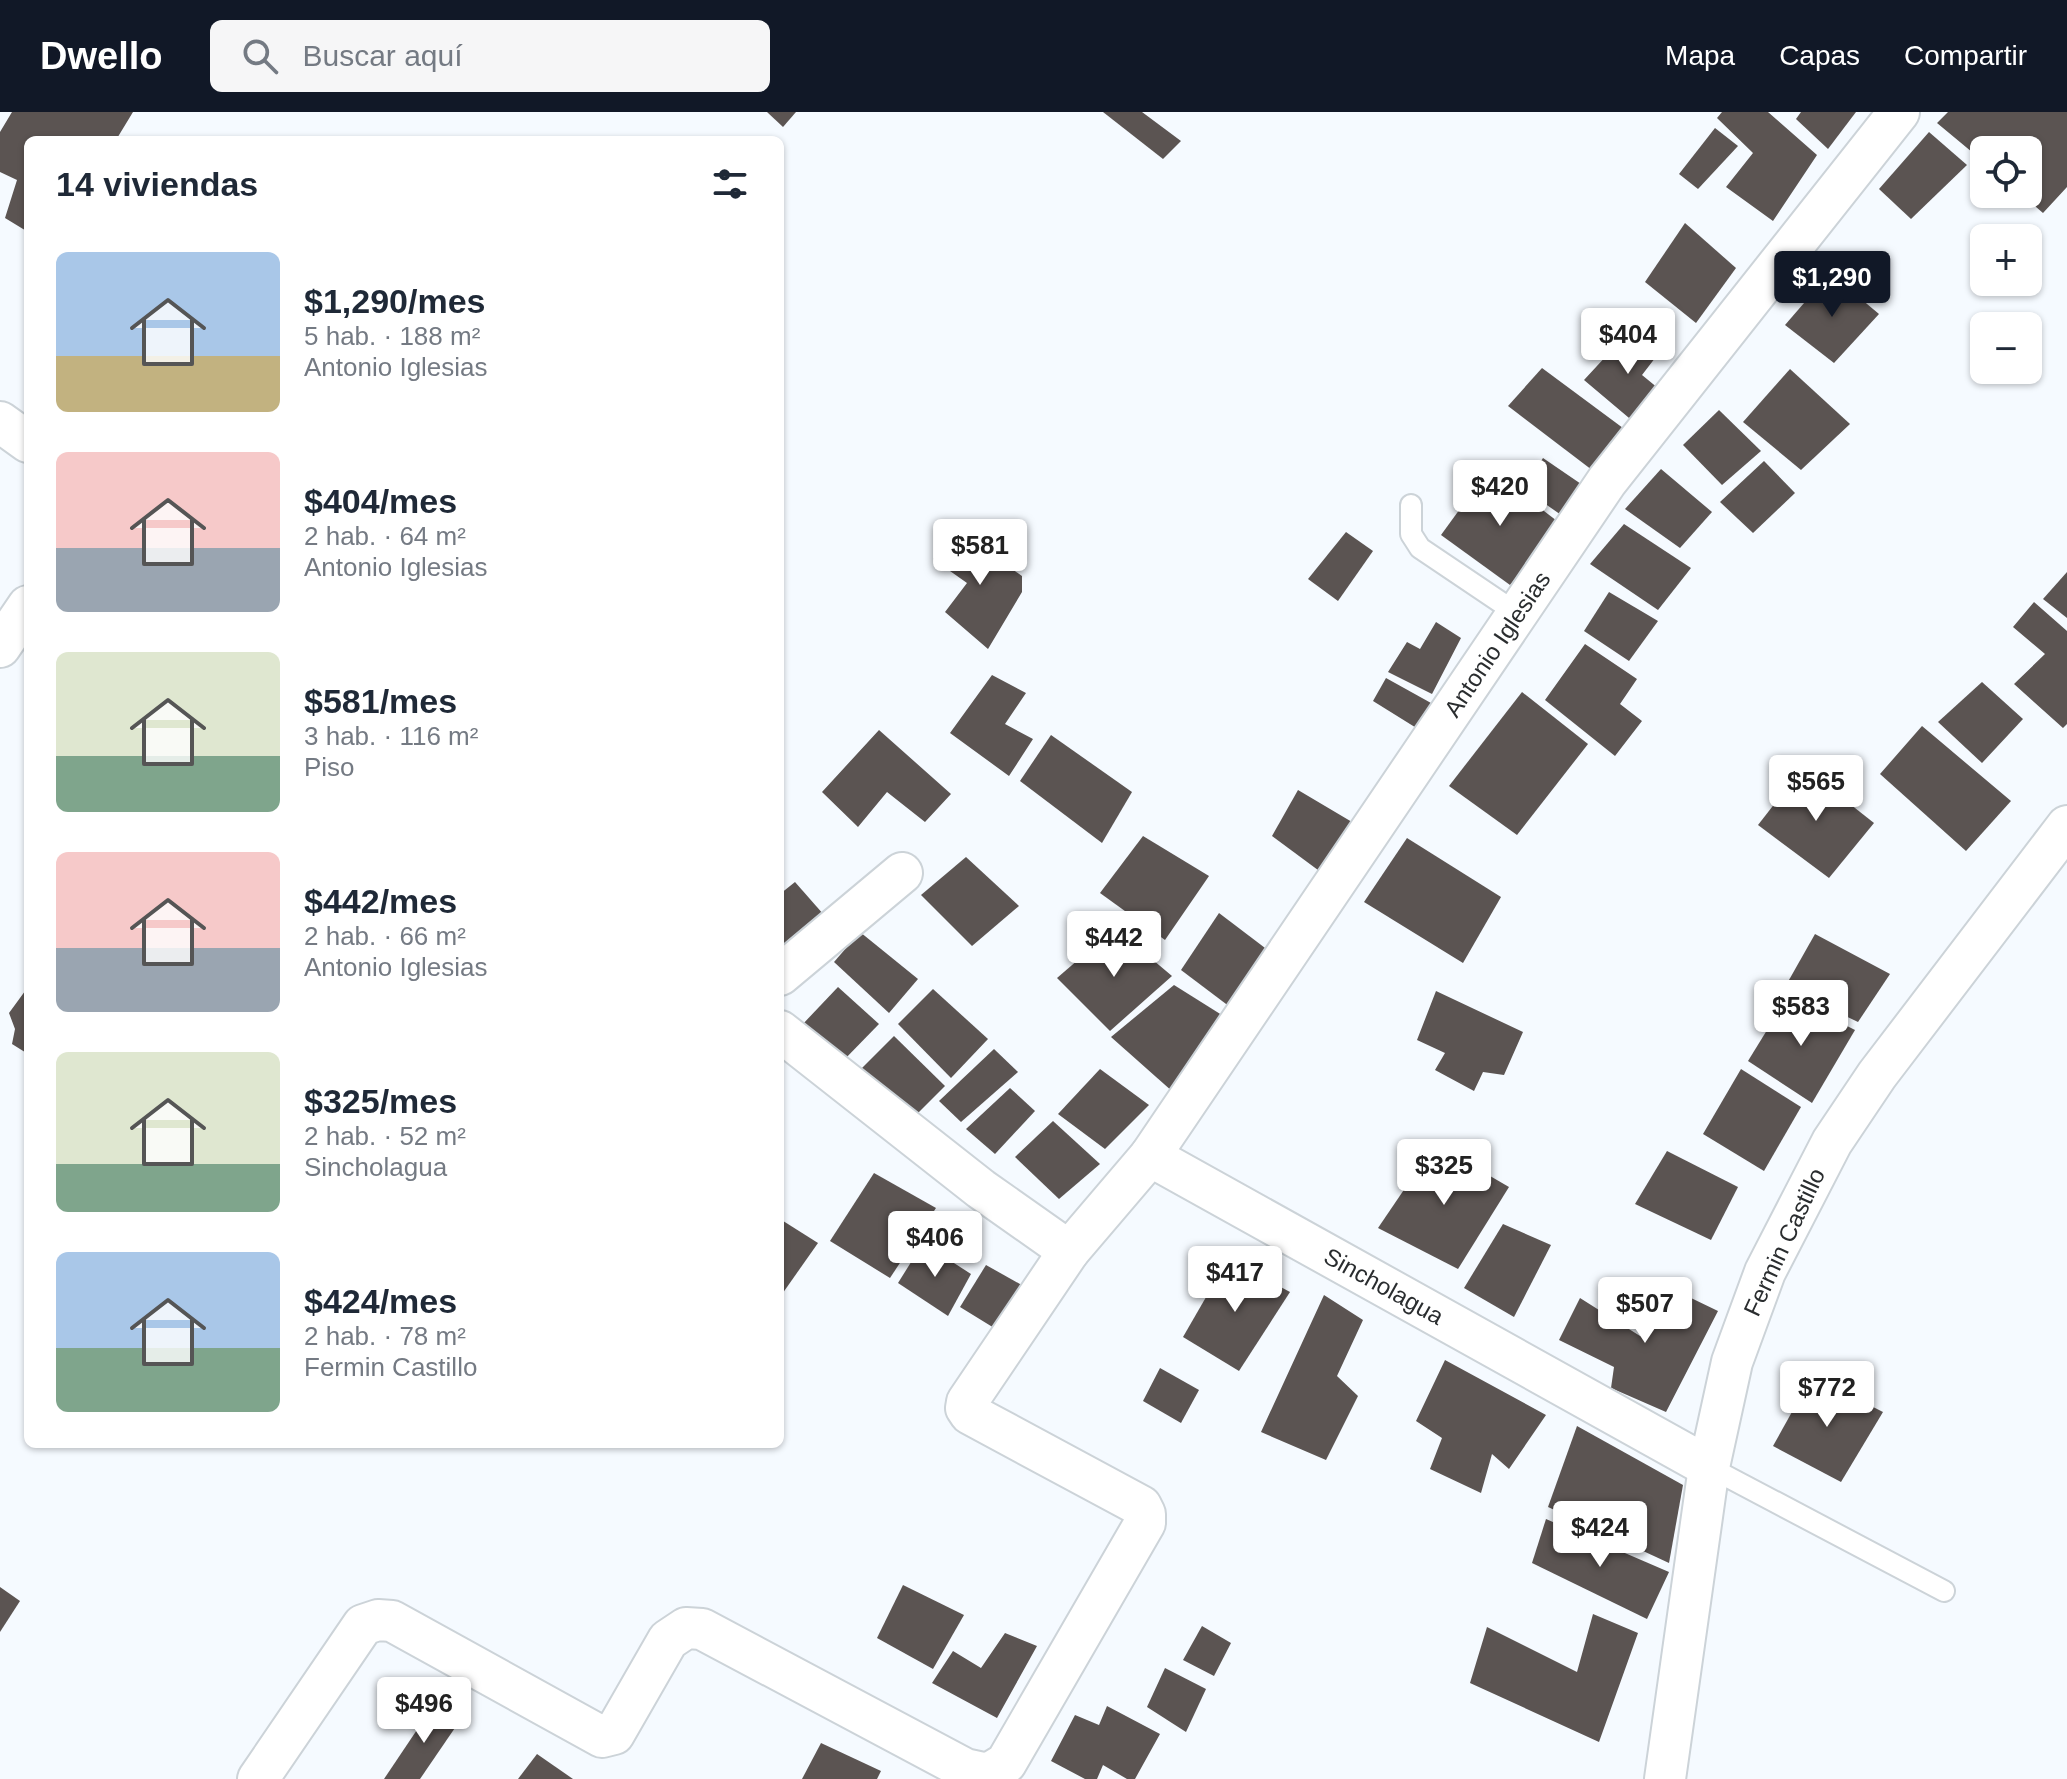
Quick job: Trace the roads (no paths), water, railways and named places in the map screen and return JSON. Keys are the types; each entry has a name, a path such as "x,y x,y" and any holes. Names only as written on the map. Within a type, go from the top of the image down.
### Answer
{"street":[{"name":"Antonio Iglesias","path":"1150,1156 1607,481 1899,112"},
{"path":"0,422 24,439"},
{"path":"0,647 24,612"},
{"name":"Fermin Castillo","path":"1665,1779 1709,1467 1732,1362 1765,1272 1832,1142 1939,991 2067,826"},
{"path":"784,972 902,873"},
{"path":"784,1034 981,1189 1069,1251"},
{"path":"258,1779 363,1625 378,1620 392,1621 602,1737 614,1734 668,1640 686,1628 702,1629 965,1769 988,1774 1006,1763 1145,1523 1145,1514 1141,1506 970,1414 966,1408 967,1402 1069,1251 1150,1156"},
{"name":"Sincholagua","path":"1150,1156 1709,1467"}],"lane":[{"path":"1411,505 1411,534 1420,548 1518,614"},
{"path":"1709,1467 1944,1591"}]}
